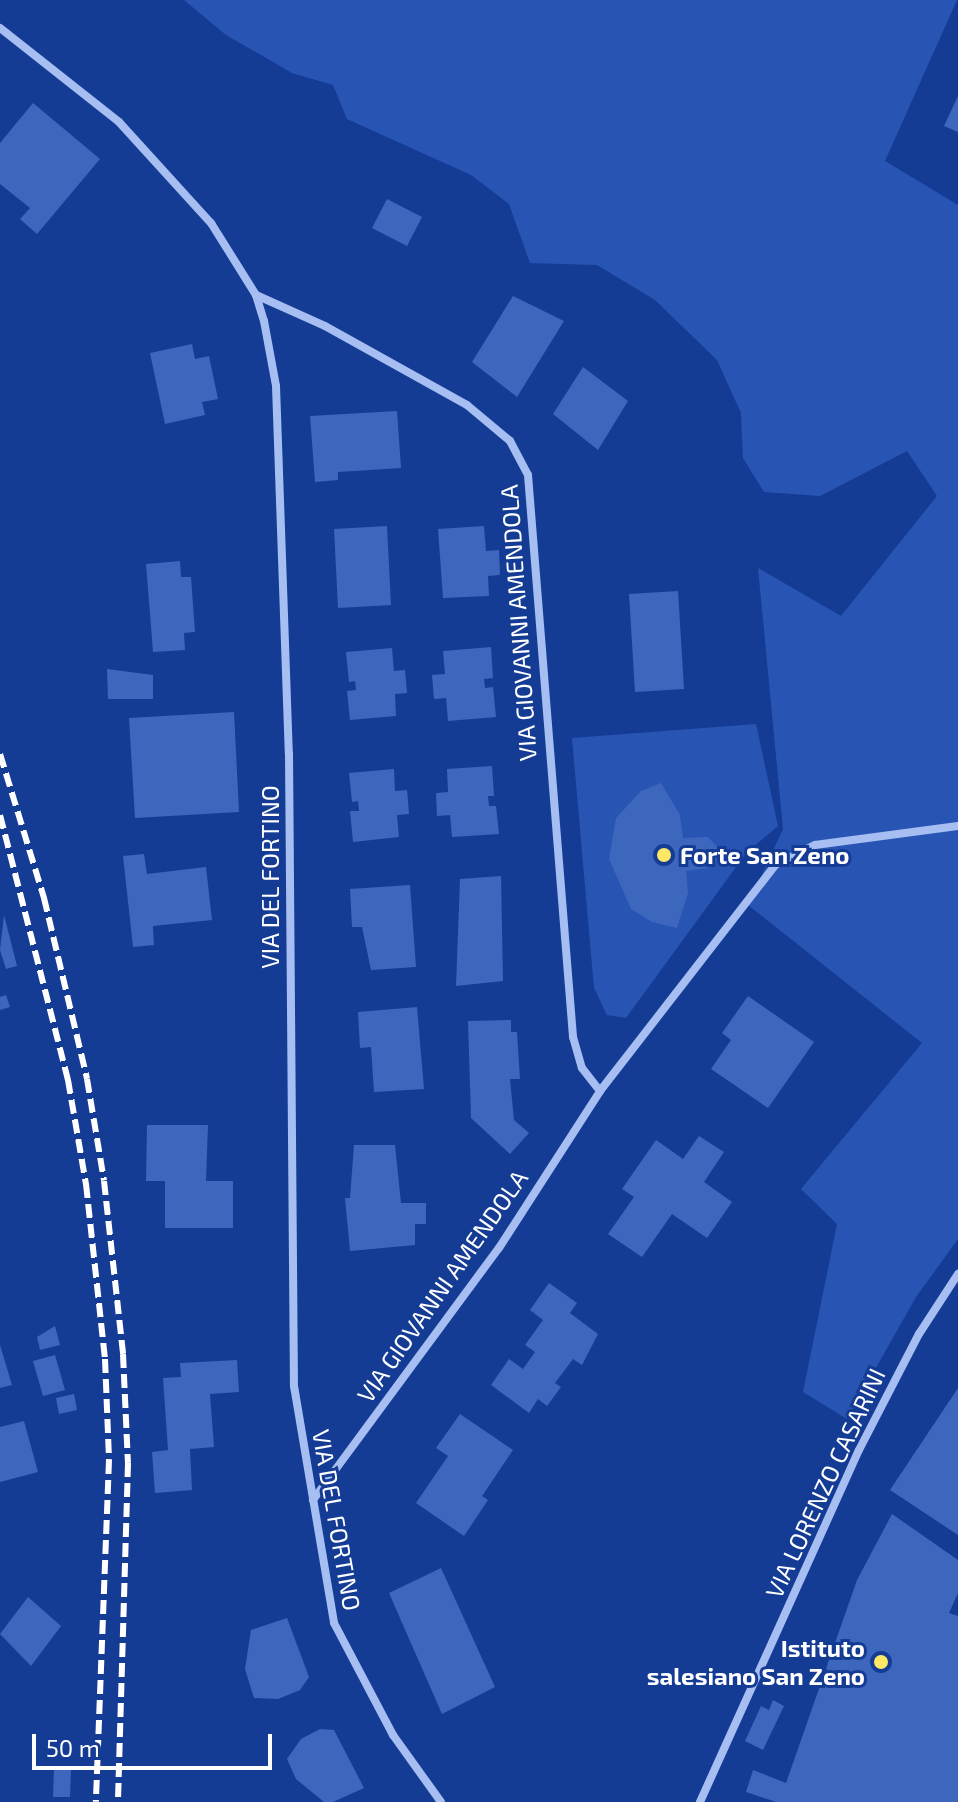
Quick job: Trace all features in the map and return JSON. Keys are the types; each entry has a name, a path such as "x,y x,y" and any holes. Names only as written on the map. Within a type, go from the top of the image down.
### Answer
{"street":[{"name":"VIA DEL FORTINO","path":"0,28 119,122 211,223 256,295 276,386 289,754 294,1386 334,1623 393,1735 441,1802"},
{"name":"VIA GIOVANNI AMENDOLA","path":"256,295 325,326 467,405 510,441 528,475 573,1037 582,1068 600,1091"},
{"name":"VIA GIOVANNI AMENDOLA","path":"313,1500 499,1248 600,1091 775,865 815,845 958,826"},
{"name":"VIA LORENZO CASARINI","path":"700,1802 859,1450 919,1334 958,1274"}],"shaded area":[{"path":"184,0 957,0 885,161 958,205 958,1239 916,1297 847,1419 803,1392 837,1224 801,1189 922,1043 748,905 783,829 758,568 841,616 937,496 907,451 820,496 764,492 743,458 741,413 717,360 655,300 597,265 530,263 509,204 471,175 347,119 333,85 292,73 226,35"},
{"path":"756,724 778,826 747,852 626,1018 607,1015 594,988 572,738"}],"building":[{"path":"958,96 958,132 944,126"},
{"path":"33,103 100,159 37,234 20,219 30,208 0,184 0,143"},
{"path":"387,199 422,217 407,246 372,228"},
{"path":"513,296 564,321 517,397 472,362"},
{"path":"192,344 195,359 209,356 218,399 202,402 205,415 165,424 150,353"},
{"path":"583,367 628,401 598,450 553,414"},
{"path":"397,411 401,468 338,472 338,480 315,482 310,416"},
{"path":"387,526 391,605 338,608 334,529"},
{"path":"484,526 486,551 499,550 500,575 488,576 489,596 443,598 438,529"},
{"path":"180,561 181,577 191,577 195,632 184,633 185,650 153,652 146,564"},
{"path":"678,591 684,689 635,692 629,594"},
{"path":"491,647 493,678 484,679 485,688 493,687 496,717 448,721 446,698 434,699 432,675 445,674 443,651"},
{"path":"392,648 394,671 405,670 407,693 395,694 396,716 350,720 347,691 356,690 355,681 349,682 346,652"},
{"path":"107,669 153,675 153,699 108,699"},
{"path":"234,712 239,812 135,818 129,718"},
{"path":"492,766 494,796 488,796 489,806 496,806 499,834 452,837 450,815 437,816 436,793 448,792 447,769"},
{"path":"394,769 395,791 407,790 409,814 397,815 399,837 353,842 350,811 359,811 358,801 352,802 349,773"},
{"name":"Forte San Zeno","path":"661,783 680,815 683,838 708,837 718,848 718,858 708,868 686,871 688,893 677,928 652,922 631,909 609,859 616,818 641,791"},
{"path":"144,854 147,874 206,867 212,920 153,926 154,945 133,947 123,856"},
{"path":"501,876 503,981 456,986 460,879"},
{"path":"410,885 416,967 371,970 362,927 352,927 350,889"},
{"path":"4,915 17,966 6,969 0,950"},
{"path":"6,995 10,1007 0,1010 0,997"},
{"path":"748,996 814,1042 768,1108 711,1069 731,1040 722,1033"},
{"path":"417,1007 424,1089 374,1092 371,1047 360,1048 358,1012"},
{"path":"511,1020 511,1032 517,1032 520,1079 510,1079 514,1120 529,1133 510,1154 471,1118 468,1021"},
{"path":"147,1125 208,1125 206,1181 233,1181 233,1228 165,1228 165,1181 146,1181"},
{"path":"699,1136 724,1152 704,1182 732,1202 707,1238 672,1214 642,1257 608,1234 634,1197 622,1189 656,1140 683,1159"},
{"path":"354,1145 395,1145 401,1203 426,1203 426,1224 415,1224 415,1245 350,1251 345,1198 350,1198"},
{"path":"549,1283 577,1303 570,1313 598,1334 582,1365 573,1359 555,1383 561,1387 547,1406 538,1399 529,1413 491,1385 509,1359 523,1369 535,1352 525,1345 543,1320 530,1310"},
{"path":"55,1326 60,1345 40,1350 37,1337"},
{"path":"0,1345 12,1385 0,1388"},
{"path":"55,1355 65,1390 43,1396 33,1361"},
{"path":"237,1360 239,1392 210,1394 214,1447 190,1449 192,1490 155,1493 152,1452 168,1450 163,1378 181,1377 180,1363"},
{"path":"958,1388 958,1535 890,1490"},
{"path":"74,1394 77,1410 59,1414 56,1398"},
{"path":"460,1414 513,1450 482,1496 488,1500 464,1536 416,1503 448,1456 436,1448"},
{"path":"24,1421 38,1472 0,1482 0,1427"},
{"name":"Istituto salesiano San Zeno","path":"892,1514 958,1560 958,1593 949,1613 958,1616 958,1802 776,1802 746,1792 753,1770 786,1783 857,1580"},
{"path":"441,1568 495,1687 442,1714 389,1593"},
{"path":"28,1597 61,1626 31,1666 0,1634"},
{"path":"287,1618 309,1677 300,1690 278,1699 254,1698 245,1669 251,1630"},
{"path":"773,1700 784,1706 763,1750 745,1741 761,1706 769,1710"},
{"path":"320,1729 334,1730 364,1788 333,1802 324,1802 296,1779 287,1759 301,1739"},
{"path":"54,1767 71,1768 70,1797 53,1797"}],"railway":[{"path":"0,754 44,898 87,1079 104,1181 123,1354 128,1463 118,1802"},
{"path":"0,815 68,1080 86,1184 105,1359 109,1460 96,1802"}],"place":[{"name":"Forte San Zeno","path":"664,855"},
{"name":"Istituto salesiano San Zeno","path":"881,1662"}]}
